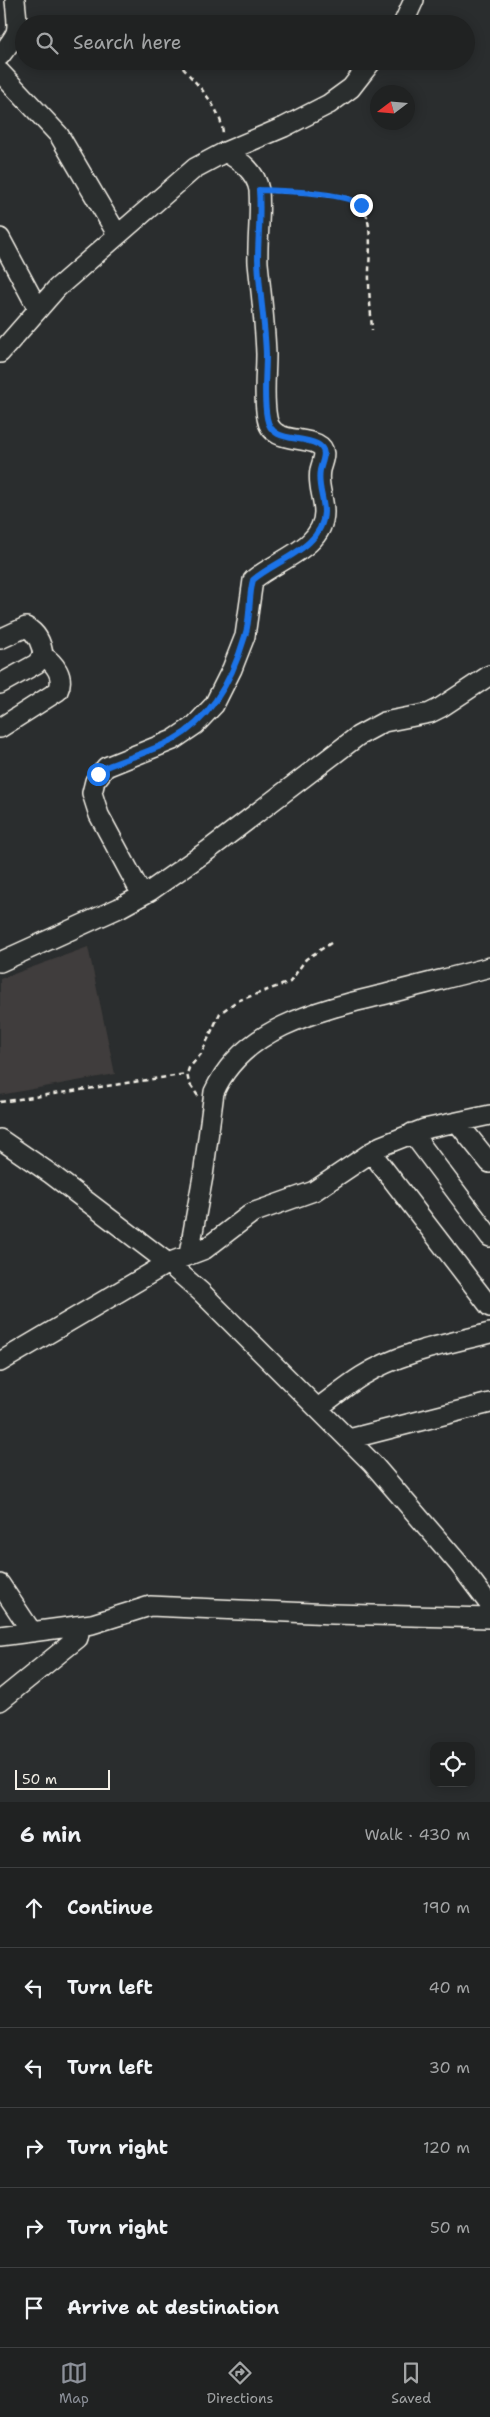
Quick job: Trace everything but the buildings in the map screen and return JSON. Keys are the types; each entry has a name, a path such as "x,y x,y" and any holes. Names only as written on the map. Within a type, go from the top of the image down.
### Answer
{"street":[{"path":"15,0 17,15"},
{"path":"406,15 414,0"},
{"path":"0,56 15,36"},
{"path":"0,353 57,288 195,168 222,153 284,127 329,104 351,88 365,70"},
{"path":"0,72 59,135 117,234"},
{"path":"142,895 98,815 92,793 98,774 106,767 173,740 195,725 214,705 232,669 245,636 253,580 266,569 306,546 315,536 322,523 324,512 319,481 324,456 323,450 318,444 277,434 271,429 267,421 265,407 266,353 258,261 258,181 239,160 222,153"},
{"path":"0,238 38,309"},
{"path":"0,639 26,627 34,632 43,656 50,660 59,673 60,687 58,691 0,728"},
{"path":"0,684 36,664 43,656"},
{"path":"0,962 119,908 142,895 207,851 358,736 384,722 430,713 490,675"},
{"path":"189,1254 203,1176 214,1092 219,1080 241,1053 265,1036 297,1020 329,1008 490,967"},
{"path":"0,1362 168,1263 214,1243 252,1212 314,1191 371,1152 412,1133 490,1115"},
{"path":"457,1122 490,1163"},
{"path":"412,1133 490,1237"},
{"path":"0,1139 51,1174 168,1263 201,1292 318,1408 413,1508 490,1605"},
{"path":"371,1152 490,1307"},
{"path":"318,1408 362,1376 388,1364 424,1349 490,1333"},
{"path":"349,1440 490,1403"},
{"path":"0,1584 32,1632"},
{"path":"0,1636 92,1624 150,1606 343,1615 490,1618"},
{"path":"0,1701 78,1638 79,1633 75,1626"}],"path":[{"path":"184,70 202,91 220,119 223,141 222,153"},
{"path":"259,190 339,197 357,201 361,205 368,219 372,330"},
{"path":"210,1114 189,1083 187,1074 189,1068 201,1054 220,1014 237,1001 290,982 306,959 331,943"},
{"path":"0,1102 187,1074"}],"shaded area":[{"path":"88,947 115,1074 0,1095 0,979"}],"route":[{"path":"98,774 106,767 173,740 195,725 214,705 232,669 245,636 253,580 266,569 306,546 315,536 322,523 324,512 319,481 324,456 323,450 318,444 277,434 271,429 267,421 265,407 266,353 258,261 260,232 259,190 339,197 357,201 361,205"}]}
